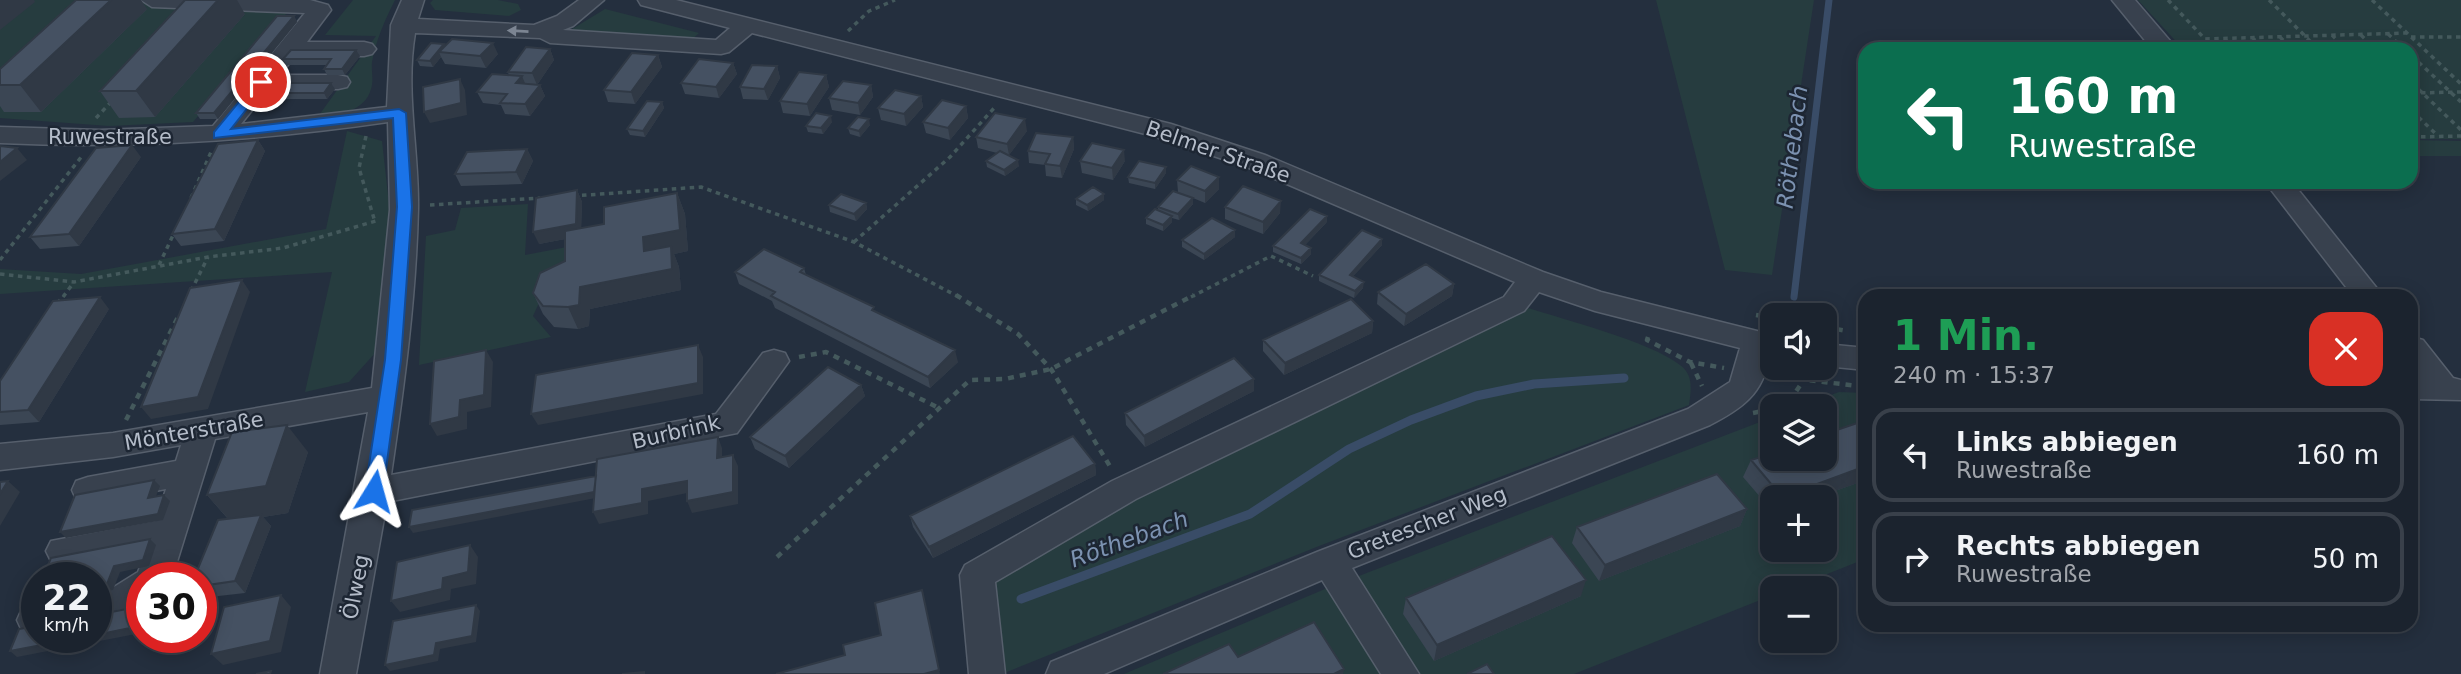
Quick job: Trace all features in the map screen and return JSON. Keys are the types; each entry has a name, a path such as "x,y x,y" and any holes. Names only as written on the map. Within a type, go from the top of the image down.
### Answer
{"street":[{"path":"152,0 209,4 299,4 320,10 219,135"},
{"path":"556,0 585,6"},
{"name":"Belmer Straße","path":"649,0 1162,130 1256,162 1533,279 1595,301 1760,343"},
{"path":"2123,0 2159,42"},
{"path":"408,12 536,32 565,21 585,6"},
{"name":"Ölweg","path":"338,674 374,491 387,397 404,207 384,115 408,12"},
{"path":"550,36 721,47 748,25"},
{"path":"289,49 364,49"},
{"path":"261,82 338,82"},
{"name":"Ruwestraße","path":"0,135 85,139 219,135 384,115"},
{"path":"2284,189 2363,289"},
{"path":"987,674 977,575 1124,490 1514,304 1533,279"},
{"path":"2418,354 2453,390"},
{"name":"Gretescher Weg","path":"1064,674 1329,562 1699,416 1737,397 1753,373 1760,355"},
{"path":"1837,356 1858,358"},
{"name":"Burbrink","path":"374,491 726,424 774,361"},
{"path":"2418,388 2453,390"},
{"name":"Mönterstraße","path":"0,457 113,445 387,397"},
{"path":"159,562 202,430"},
{"path":"88,489 188,472"},
{"path":"63,551 168,533"},
{"path":"1329,562 1401,674"}],"path":[{"path":"832,47 869,11 895,0"},
{"path":"2168,0 2209,42"},
{"path":"2269,0 2310,42"},
{"path":"2372,0 2416,42"},
{"path":"2205,38 2360,34 2461,37"},
{"path":"2360,34 2368,42"},
{"path":"2388,34 2397,42"},
{"path":"2332,35 2339,42"},
{"path":"2252,37 2257,42"},
{"path":"2279,37 2284,42"},
{"path":"2224,38 2228,42"},
{"path":"2418,44 2461,85"},
{"path":"2418,62 2461,102"},
{"path":"2418,89 2461,130"},
{"path":"854,242 950,157 1011,91"},
{"path":"2418,93 2461,92"},
{"path":"0,260 114,98"},
{"path":"375,221 359,168 384,115"},
{"path":"2418,117 2438,136"},
{"path":"187,206 219,135"},
{"path":"2418,137 2461,136"},
{"path":"566,196 701,187 854,242 938,284 1018,334 1051,369 1124,490"},
{"path":"0,274 74,282 208,257 283,248 375,221 404,207 552,197"},
{"path":"159,265 176,230"},
{"path":"778,557 970,380 1005,379 1051,369 1270,256 1313,276"},
{"path":"186,301 208,257"},
{"path":"51,314 74,282"},
{"path":"113,445 180,312"},
{"path":"1647,340 1690,362 1702,387"},
{"path":"774,361 826,352 939,408"},
{"path":"1794,394 1803,381 1858,386"}],"green space":[{"path":"0,0 298,0 193,122 109,126 0,118"},
{"path":"353,0 395,0 376,46 372,62 371,89 368,97 357,107 341,114 317,118 376,36 325,35"},
{"path":"433,0 498,0 518,4 521,10 509,16 435,10 430,3"},
{"path":"1656,0 1814,0 1772,275 1725,270"},
{"path":"2138,0 2461,0 2461,139 2418,139 2418,42 2177,42"},
{"path":"605,9 699,33 689,42 564,34"},
{"path":"347,131 382,141 391,222 376,352 349,382 305,392 332,272 0,294 0,269 81,274 326,229"},
{"path":"2418,140 2461,141 2461,156 2418,156"},
{"path":"528,204 525,255 567,247 567,279 544,292 533,316 551,337 419,365 426,236 455,230 461,208"},
{"path":"1525,307 1628,340 1666,356 1688,374 1689,405 1319,546 1002,674 991,579 1135,498"},
{"path":"1858,393 1858,562 1822,576 1760,576 1760,600 1574,674 1494,674 1488,666 1466,674 1124,674 1325,589 1760,422 1760,471 1837,471 1837,394 1834,394"}],"building":[{"path":"76,0 111,0 20,85 0,85 0,69"},
{"path":"185,0 218,0 136,91 100,91"},
{"path":"277,16 294,16 214,113 196,113"},
{"path":"452,39 493,43 480,56 439,52"},
{"path":"431,43 444,44 430,61 417,60"},
{"path":"526,47 550,49 532,73 508,72"},
{"path":"291,50 356,50 342,69 324,69 331,59 283,59"},
{"path":"632,53 658,55 631,92 604,90"},
{"path":"699,59 733,63 716,87 681,83"},
{"path":"752,65 777,66 764,89 740,87"},
{"path":"799,72 826,75 807,104 780,101"},
{"path":"492,74 522,76 516,83 540,85 525,104 500,103 507,94 477,92"},
{"path":"460,79 461,103 424,112 423,87"},
{"path":"843,81 871,85 858,103 829,98"},
{"path":"263,83 331,83 324,93 255,93"},
{"path":"895,90 921,96 904,114 878,108"},
{"path":"942,100 966,106 948,128 923,122"},
{"path":"647,101 662,102 643,131 627,129"},
{"path":"816,113 831,116 821,128 806,126"},
{"path":"995,113 1025,119 1007,144 976,137"},
{"path":"858,117 869,119 859,131 848,128"},
{"path":"1036,133 1073,137 1060,166 1045,164 1050,154 1028,151"},
{"path":"258,140 215,229 172,234 218,144"},
{"path":"1092,143 1124,150 1112,168 1080,161"},
{"path":"132,145 69,234 30,237 96,148"},
{"path":"0,146 17,148 0,162"},
{"path":"527,149 516,172 455,174 467,152"},
{"path":"1000,151 1018,160 1004,170 986,161"},
{"path":"1139,161 1166,167 1155,183 1128,177"},
{"path":"1191,166 1219,177 1205,191 1177,180"},
{"path":"1243,186 1281,201 1263,222 1225,207"},
{"path":"1093,187 1104,194 1087,205 1076,199"},
{"path":"577,190 576,224 533,232 536,198"},
{"path":"1173,191 1193,198 1178,214 1158,207"},
{"path":"677,193 680,230 643,237 644,251 671,246 672,269 580,287 579,305 568,307 543,306 533,293 540,273 565,261 565,231 604,224 604,207"},
{"path":"841,194 866,203 854,214 829,205"},
{"path":"1155,209 1172,216 1163,225 1146,218"},
{"path":"1310,209 1327,216 1301,243 1311,248 1301,258 1273,246"},
{"path":"1212,218 1235,230 1204,254 1182,240"},
{"path":"1362,230 1382,239 1350,275 1364,282 1355,291 1319,275"},
{"path":"764,249 804,268 800,272 955,350 928,377 771,296 775,292 735,272"},
{"path":"1426,264 1454,284 1406,314 1378,292"},
{"path":"242,280 198,397 141,407 190,288"},
{"path":"100,297 28,410 0,412 0,381 53,301"},
{"path":"1351,299 1373,321 1285,363 1263,340"},
{"path":"698,345 698,383 531,414 536,375"},
{"path":"486,350 484,395 460,400 459,417 430,424 434,361"},
{"path":"1234,358 1254,379 1144,436 1125,413"},
{"path":"828,367 861,385 785,456 750,437"},
{"path":"1858,423 1858,469 1815,485 1772,485 1760,471 1837,471 1837,430"},
{"path":"287,425 266,486 207,495 232,432"},
{"path":"1073,436 1095,464 929,547 910,516"},
{"path":"718,437 717,458 733,455 733,492 687,501 687,481 642,489 642,503 593,512 597,459"},
{"path":"1760,457 1760,471 1751,460"},
{"path":"1717,474 1747,509 1605,565 1577,527"},
{"path":"596,476 594,492 409,527 412,510"},
{"path":"154,480 148,498 164,495 158,514 60,532 75,495"},
{"path":"8,481 0,494 0,482"},
{"path":"261,515 235,581 217,584 217,562 201,562 218,520"},
{"path":"1552,536 1586,580 1437,645 1406,598"},
{"path":"150,539 143,560 114,566 112,571 112,562 49,562 51,558"},
{"path":"470,545 468,572 443,578 442,589 391,601 397,562"},
{"path":"922,590 939,670 924,674 776,674 845,655 843,645 881,635 875,603"},
{"path":"281,595 270,641 217,653 217,632 224,607"},
{"path":"476,605 472,636 436,643 434,655 385,665 393,621"},
{"path":"126,609 126,629 112,632 112,612"},
{"path":"1314,622 1344,669 1334,674 1163,674 1229,644 1238,657"},
{"path":"19,629 21,649 10,651"},
{"path":"1487,664 1494,674 1467,674"}],"waterway":[{"name":"Röthebach","path":"1794,297 1829,0"},
{"path":"1021,599 1250,514 1349,449 1411,420 1476,396 1534,384 1624,378"}],"route":[{"path":"261,82 219,135 399,113 404,207 393,360 374,491"}]}
